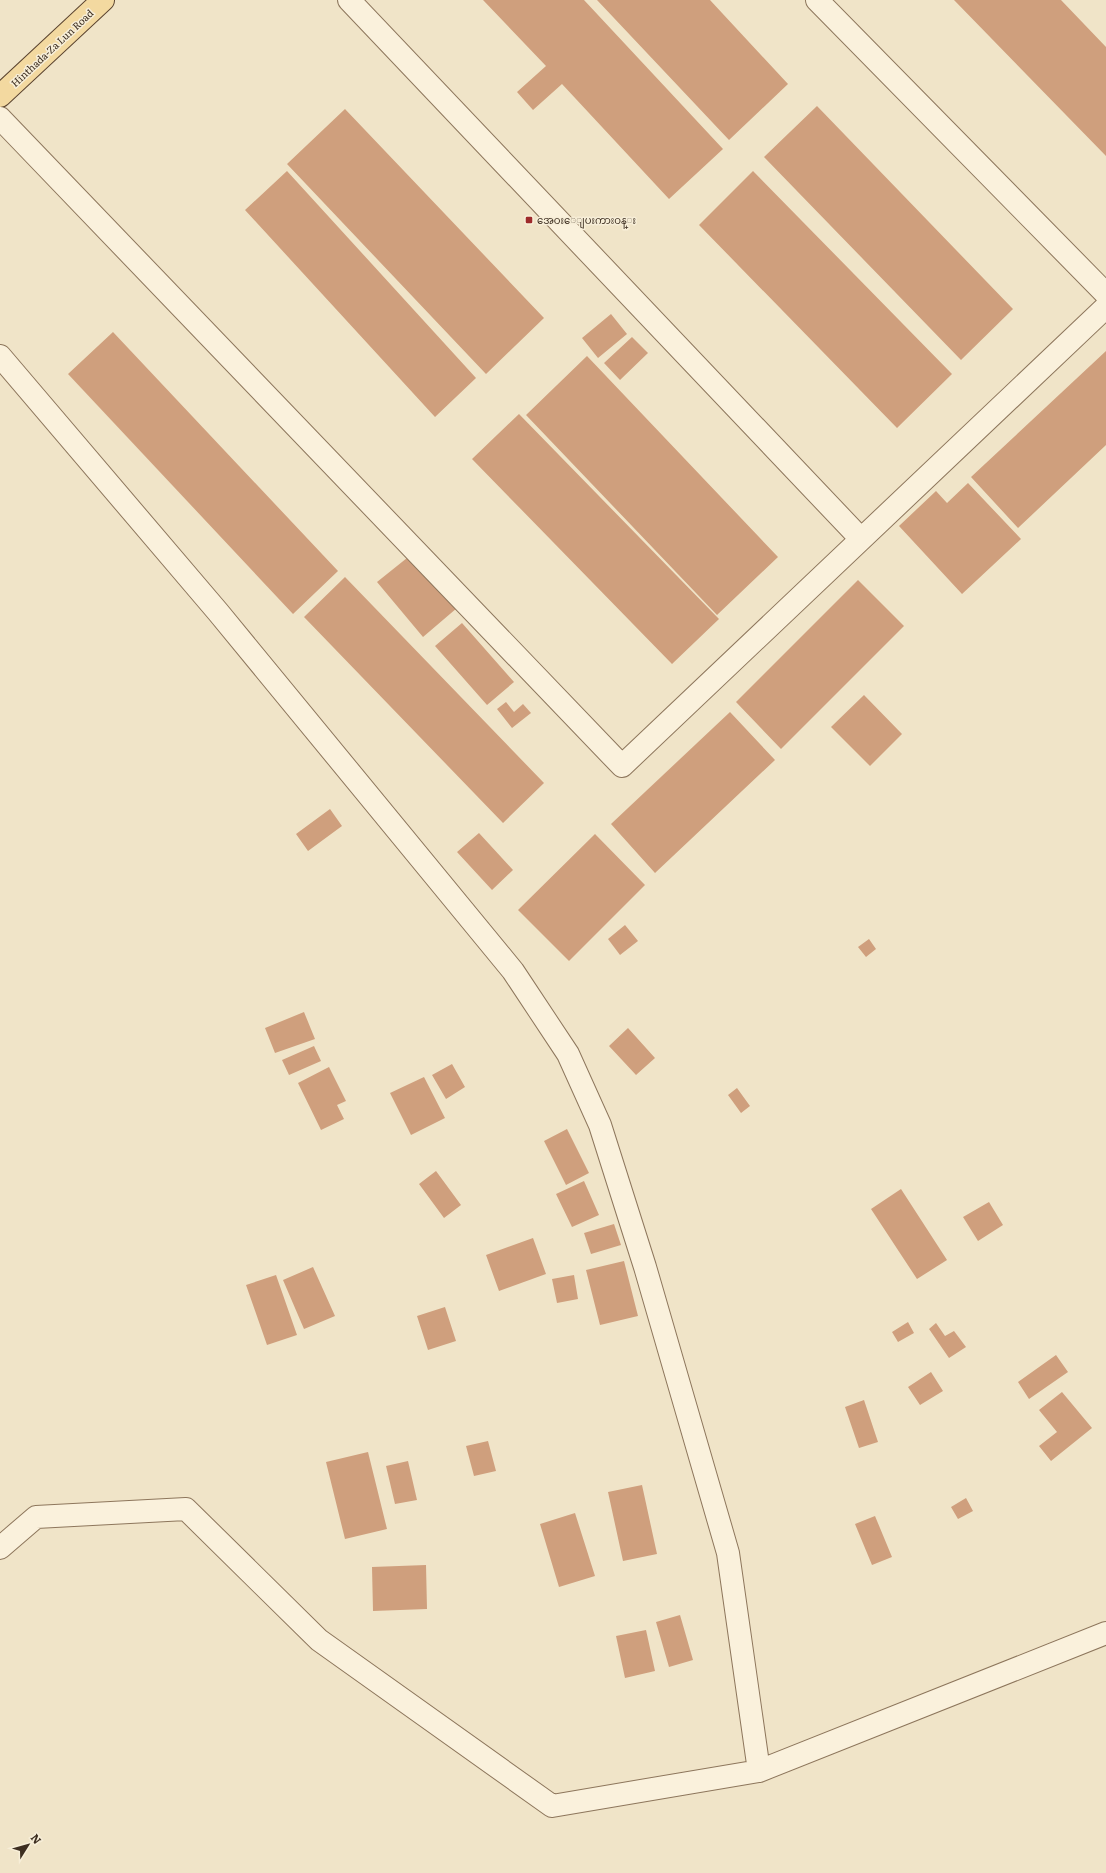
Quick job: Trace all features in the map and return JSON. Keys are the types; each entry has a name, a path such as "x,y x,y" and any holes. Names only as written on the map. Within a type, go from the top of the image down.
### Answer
{"main road":[{"name":"Hinthada-Za Lun Road","path":"0,96 104,0"}],"street":[{"path":"349,0 861,539"},
{"path":"817,0 1106,294"},
{"path":"0,118 622,766 1106,307"},
{"path":"0,356 218,612 512,971 568,1054 602,1133 645,1267 728,1553 759,1771"},
{"path":"0,1548 36,1517 186,1509 319,1640 552,1806 759,1771 1106,1633"}],"building":[{"path":"483,0 584,0 723,149 669,199 562,84 533,110 517,92 546,66"},
{"path":"597,0 710,0 788,84 729,140"},
{"path":"954,0 1061,0 1106,47 1106,156"},
{"path":"817,106 1013,309 961,360 764,157"},
{"path":"345,109 544,318 486,374 287,164"},
{"path":"287,171 476,378 435,417 245,210"},
{"path":"753,171 952,374 897,428 699,225"},
{"path":"611,314 627,334 598,358 582,338"},
{"path":"113,332 338,571 293,614 68,374"},
{"path":"632,337 648,353 620,380 604,363"},
{"path":"1106,351 1106,445 1018,528 971,477"},
{"path":"587,356 778,557 717,615 526,415"},
{"path":"519,414 719,619 672,664 472,459"},
{"path":"968,483 1021,539 962,594 899,526 936,491 947,503"},
{"path":"412,554 457,608 423,637 377,582"},
{"path":"345,577 544,783 503,823 304,617"},
{"path":"858,580 904,626 781,749 736,702"},
{"path":"462,623 514,682 487,705 435,646"},
{"path":"864,695 902,734 870,766 831,727"},
{"path":"506,702 514,712 523,704 531,713 512,728 497,709"},
{"path":"730,712 775,760 655,873 611,824"},
{"path":"330,809 342,826 308,851 296,834"},
{"path":"479,833 513,870 492,890 457,852"},
{"path":"595,834 645,885 569,961 518,910"},
{"path":"625,925 638,941 620,955 608,939"},
{"path":"869,939 876,949 866,957 858,947"},
{"path":"304,1012 315,1039 275,1053 265,1028"},
{"path":"628,1028 655,1058 636,1075 609,1046"},
{"path":"314,1046 321,1061 289,1075 282,1060"},
{"path":"452,1064 465,1087 446,1099 432,1075"},
{"path":"329,1067 346,1101 337,1105 344,1119 321,1130 298,1083"},
{"path":"424,1077 445,1118 411,1135 390,1093"},
{"path":"737,1088 750,1106 741,1113 728,1095"},
{"path":"567,1129 589,1173 566,1185 544,1141"},
{"path":"436,1171 461,1205 444,1218 419,1184"},
{"path":"584,1181 599,1215 572,1227 556,1194"},
{"path":"901,1189 947,1260 917,1279 871,1209"},
{"path":"989,1202 1003,1225 978,1241 963,1217"},
{"path":"614,1224 621,1245 591,1254 584,1233"},
{"path":"533,1238 546,1274 499,1291 486,1255"},
{"path":"624,1261 638,1316 600,1325 586,1270"},
{"path":"313,1267 335,1316 304,1329 283,1280"},
{"path":"276,1275 297,1335 267,1345 246,1285"},
{"path":"574,1275 578,1299 557,1303 552,1279"},
{"path":"445,1307 456,1341 428,1350 417,1316"},
{"path":"908,1322 914,1333 898,1342 892,1332"},
{"path":"936,1323 945,1336 954,1331 966,1347 949,1358 929,1329"},
{"path":"1056,1355 1068,1372 1029,1399 1018,1382"},
{"path":"931,1372 943,1391 920,1405 908,1387"},
{"path":"1062,1392 1092,1428 1051,1461 1039,1446 1057,1432 1039,1410"},
{"path":"864,1400 878,1442 859,1448 845,1407"},
{"path":"488,1441 496,1471 474,1476 466,1446"},
{"path":"368,1452 387,1529 345,1539 326,1462"},
{"path":"408,1461 417,1500 395,1504 386,1466"},
{"path":"642,1485 657,1554 623,1561 608,1492"},
{"path":"966,1498 973,1511 958,1519 951,1507"},
{"path":"575,1513 595,1576 559,1587 540,1524"},
{"path":"875,1516 892,1557 872,1565 855,1524"},
{"path":"426,1565 427,1609 373,1611 372,1567"},
{"path":"680,1615 693,1660 669,1667 656,1622"},
{"path":"646,1630 655,1671 625,1678 616,1636"}],"place":[{"name":"အေဝးေျပးကားဝန္း","path":"529,220"}]}
